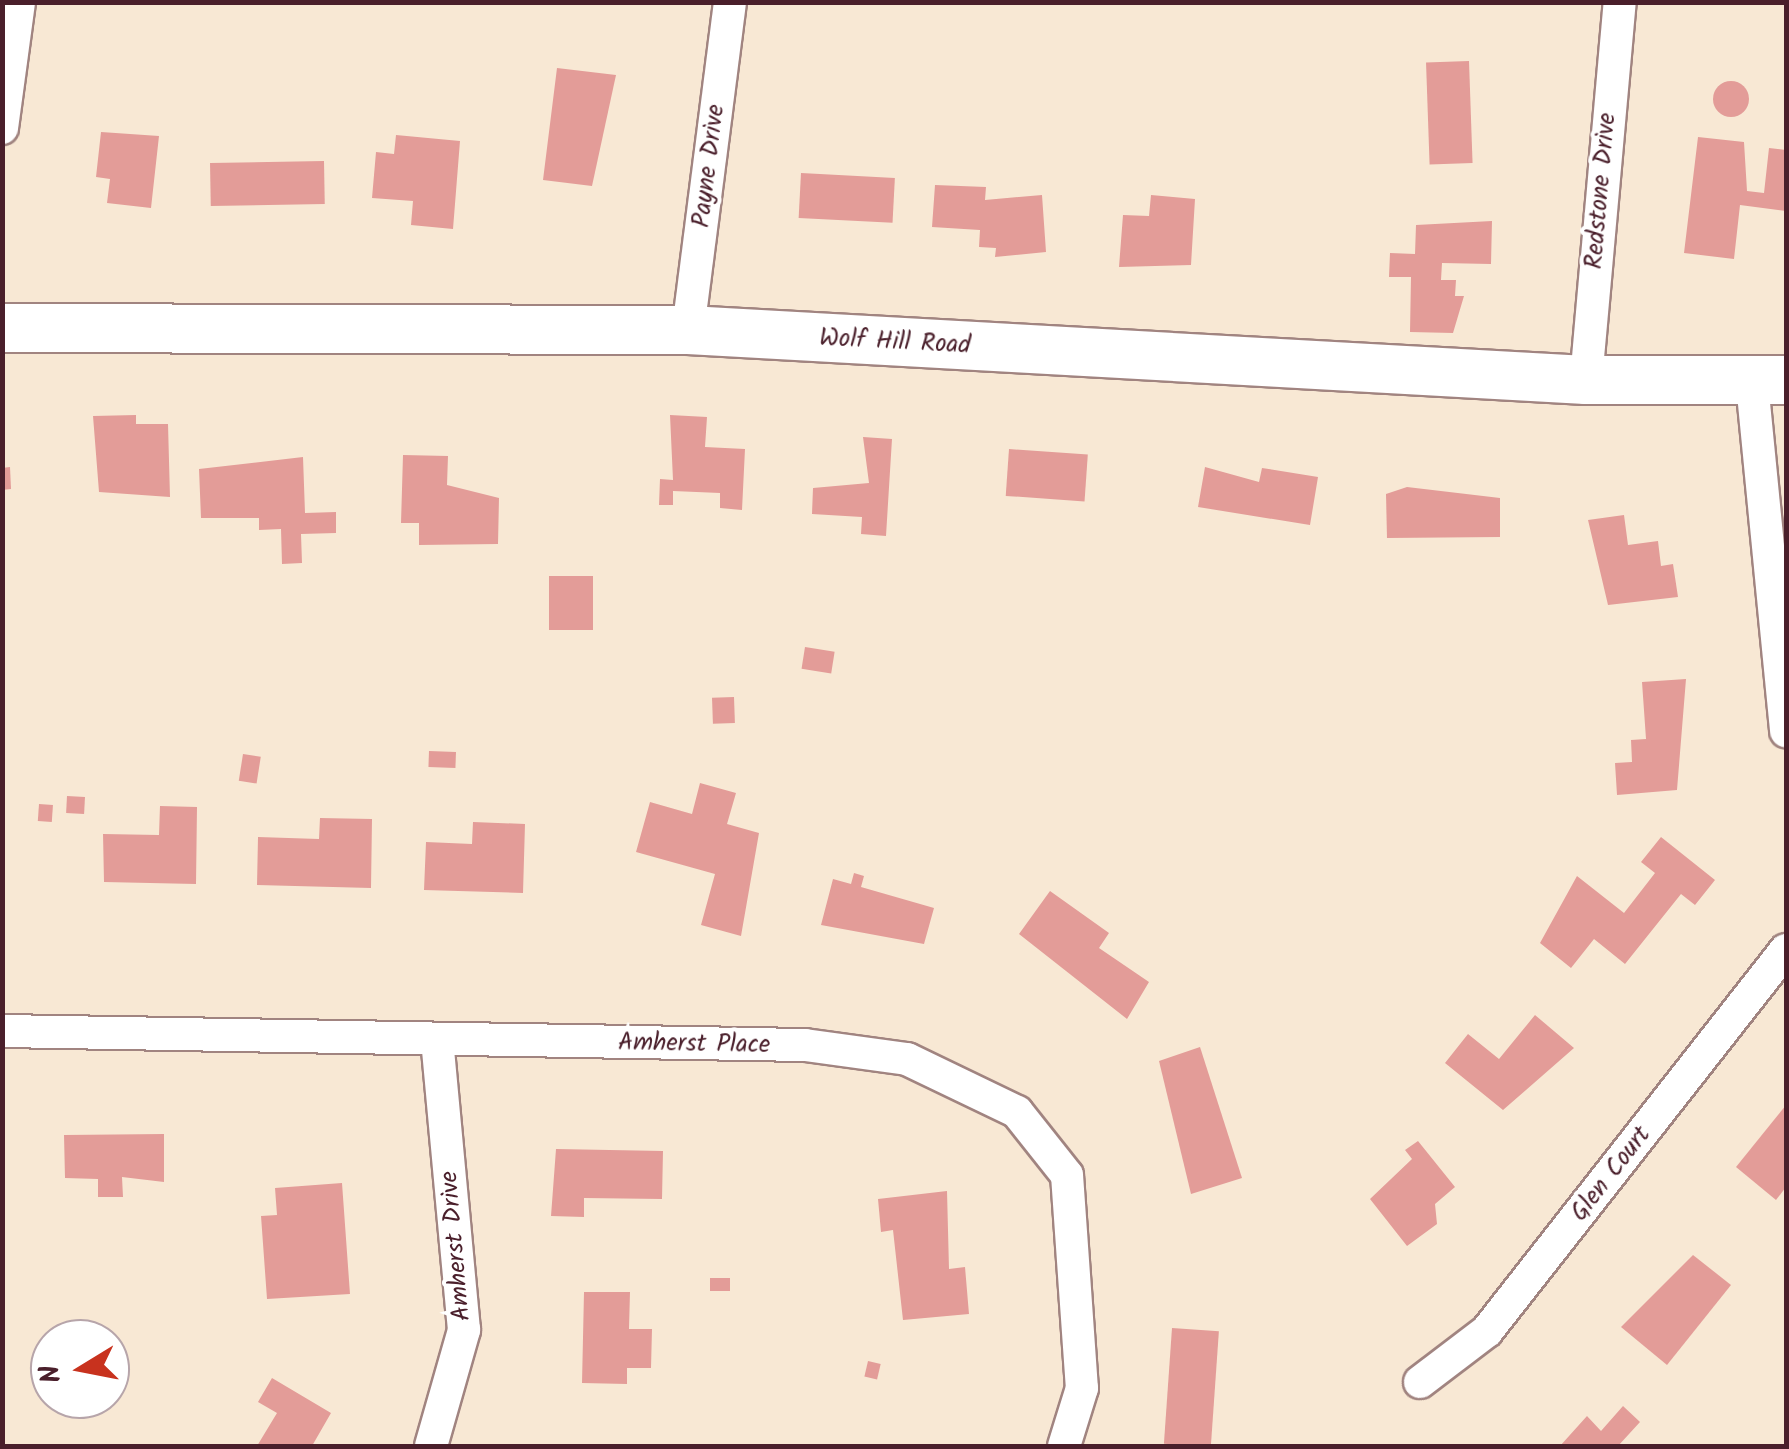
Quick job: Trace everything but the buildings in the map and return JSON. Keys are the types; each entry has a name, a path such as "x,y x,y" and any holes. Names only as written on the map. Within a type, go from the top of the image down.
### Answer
{"street":[{"path":"2,128 19,2"},
{"name":"Payne Drive","path":"688,330 730,2"},
{"name":"Redstone Drive","path":"1586,380 1620,2"},
{"name":"Wolf Hill Road","path":"2,328 688,330 1586,380 1769,381"},
{"path":"1769,381 1786,731"},
{"name":"Glen Court","path":"1420,1382 1486,1331 1786,950"},
{"name":"Amherst Place","path":"2,1031 805,1045 907,1058 1017,1112 1067,1175 1082,1388 1064,1446"},
{"name":"Amherst Drive","path":"431,1446 464,1330 437,1041"}]}
